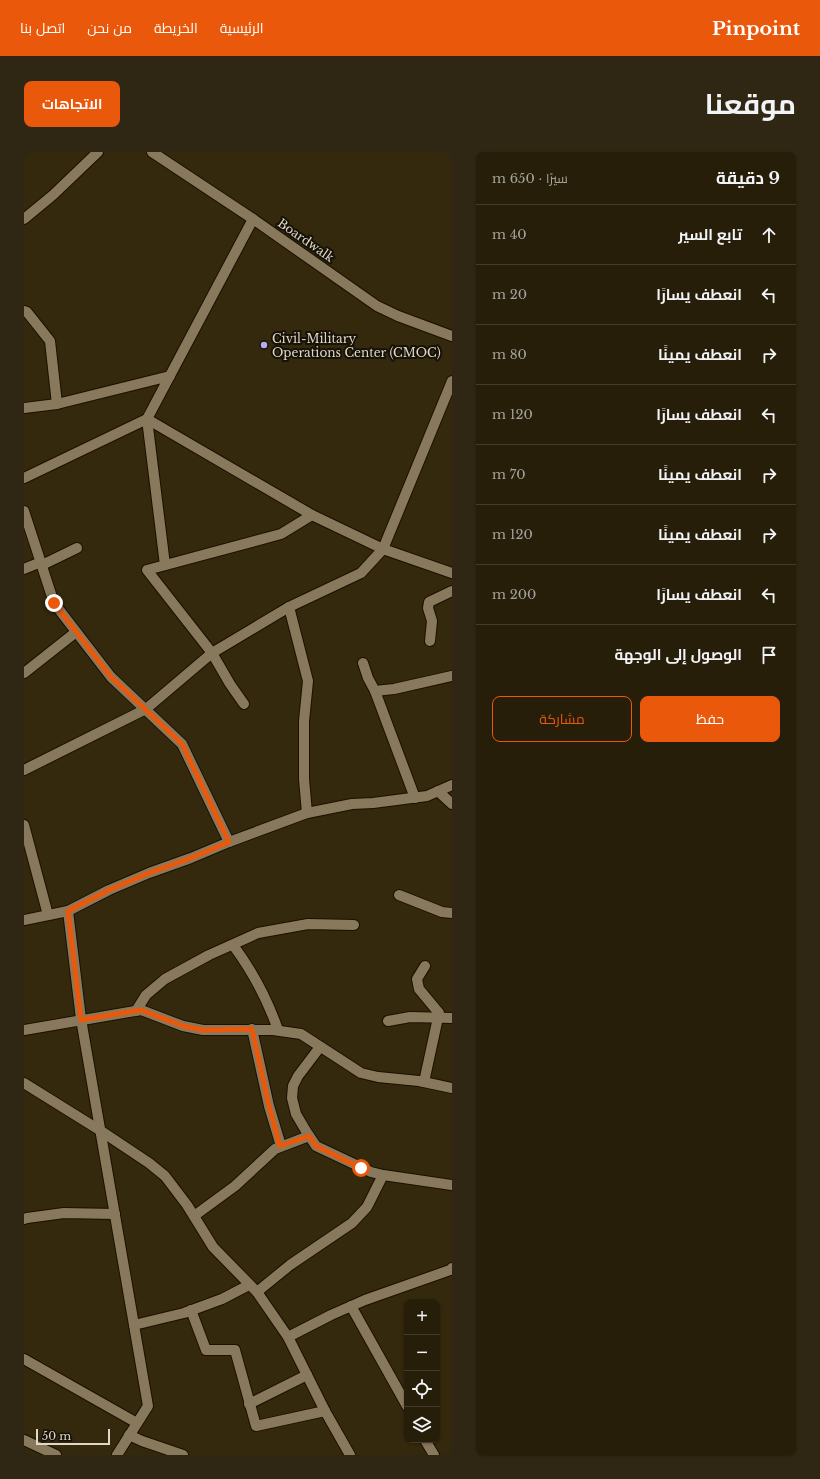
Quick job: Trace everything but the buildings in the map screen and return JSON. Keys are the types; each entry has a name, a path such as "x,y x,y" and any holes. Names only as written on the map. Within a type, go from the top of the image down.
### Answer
{"street":[{"path":"24,219 53,195 98,152"},
{"name":"Boardwalk","path":"152,152 377,306 398,316 452,336"},
{"path":"164,565 147,420 253,220"},
{"path":"24,311 27,312 50,341 57,404"},
{"path":"24,408 57,404 170,376"},
{"path":"24,770 146,710 212,653 289,607 361,573 383,549 452,381"},
{"path":"24,478 147,420"},
{"path":"147,420 312,515 383,549 452,573"},
{"path":"24,511 54,603 111,677 182,744 229,842"},
{"path":"244,704 230,684 212,653 147,570 282,534 312,515"},
{"path":"24,570 77,548"},
{"path":"430,641 432,621 428,608 429,602 452,591"},
{"path":"289,607 308,681 304,721 304,778 307,813"},
{"path":"24,673 76,632"},
{"path":"363,663 415,798"},
{"path":"375,691 394,689 452,676"},
{"path":"24,920 68,911 109,890 149,873 307,813 352,804 427,796 452,785"},
{"path":"438,791 452,804"},
{"path":"24,825 48,915"},
{"path":"399,895 442,912 452,913"},
{"path":"68,911 81,1020 148,1406 117,1455"},
{"path":"136,1011 146,995 165,979 209,955 258,933 308,924 354,925"},
{"path":"233,944 247,964 270,1006 278,1030"},
{"path":"424,1082 439,1013 419,989 416,979 425,966"},
{"path":"24,1030 141,1010 183,1026 203,1030 278,1030 301,1034 361,1073 378,1077 424,1082 452,1088"},
{"path":"388,1021 410,1017 452,1018"},
{"path":"252,1029 269,1106 280,1146"},
{"path":"320,1047 305,1064 293,1086 292,1098 296,1114 316,1146 371,1172 452,1185"},
{"path":"24,1082 101,1131 149,1163 165,1176 194,1216 213,1247 257,1292 288,1337 325,1411 350,1455"},
{"path":"194,1216 235,1186 275,1149 309,1136"},
{"path":"257,1292 290,1265 352,1223 367,1207 383,1175"},
{"path":"24,1219 64,1214 115,1214"},
{"path":"288,1337 351,1306 452,1268"},
{"path":"134,1325 191,1310 222,1299 250,1285"},
{"path":"351,1306 404,1401"},
{"path":"191,1310 206,1350 235,1350 256,1426 325,1411"},
{"path":"24,1359 137,1423"},
{"path":"249,1404 307,1375"},
{"path":"129,1435 183,1455"},
{"path":"24,1440 56,1455"},
{"path":"428,1443 434,1455"}],"place":[{"name":"Civil-Military Operations Center (CMOC)","path":"264,345"}],"route":[{"path":"54,603 111,677 182,744 229,842 109,890 68,911 81,1020 141,1010 183,1026 203,1030 252,1029 269,1106 280,1146 309,1136 316,1146 361,1168"}]}
